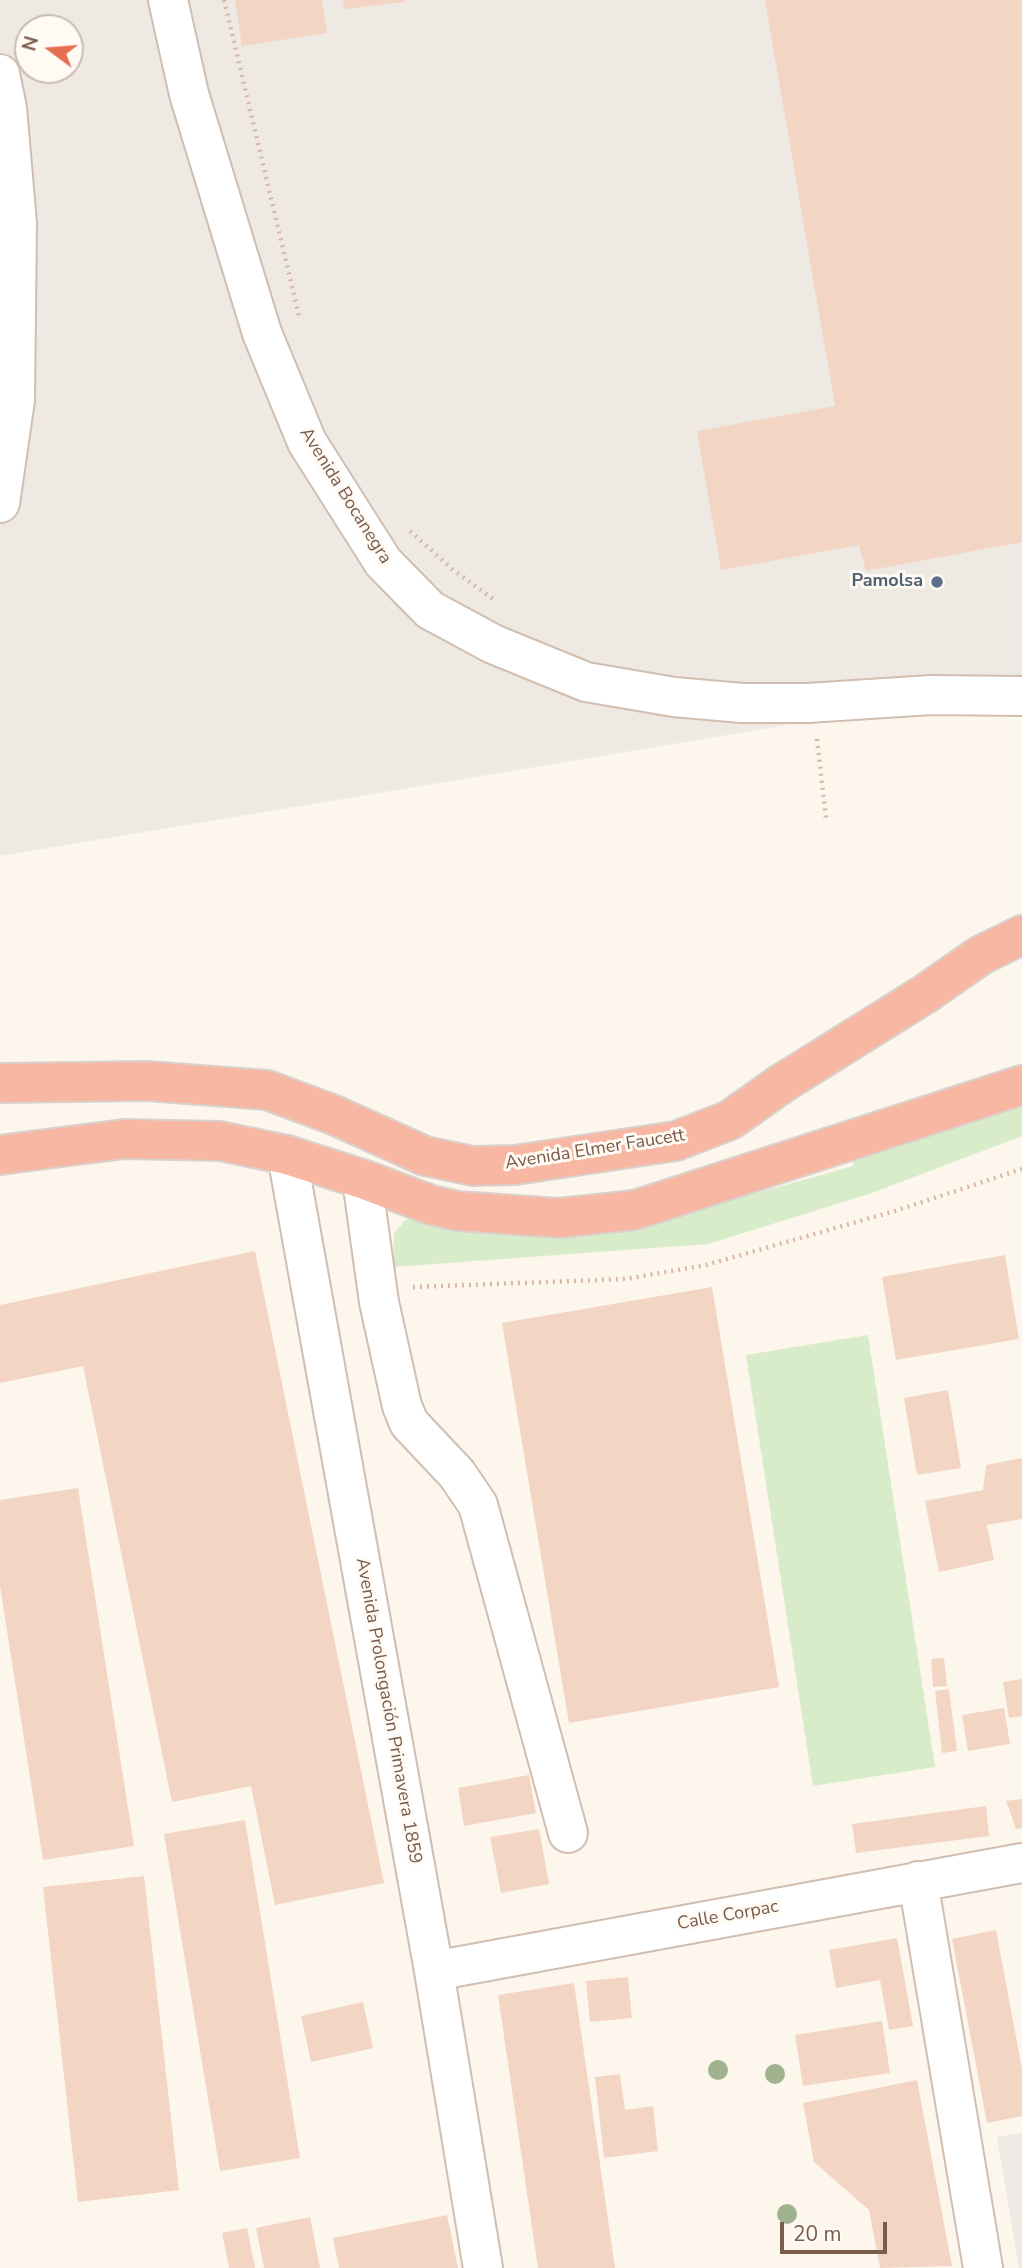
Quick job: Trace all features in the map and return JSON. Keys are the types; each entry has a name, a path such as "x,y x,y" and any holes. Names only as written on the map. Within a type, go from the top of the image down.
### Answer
{"highway":[{"name":"Avenida Elmer Faucett","path":"0,1083 147,1081 247,1087 267,1090 334,1115 425,1156 473,1166 515,1165 550,1160 676,1141 730,1120 781,1084 926,994 981,954 1022,935"},
{"path":"0,1155 124,1139 220,1141 287,1155 431,1205 458,1211 559,1218 635,1210 1022,1085"}],"street":[{"name":"Avenida Bocanegra","path":"168,0 189,94 262,333 307,442 383,562 430,610 493,644 586,681 674,697 742,703 808,703 931,695 1022,696"},
{"path":"0,74 7,108 17,223 8,301 15,400 0,503"},
{"name":"Avenida Prolongación Primavera 1859","path":"287,1155 434,1971 483,2268"},
{"path":"365,1180 363,1187 377,1288 396,1383 409,1423 457,1474 478,1505 568,1833"},
{"name":"Calle Corpac","path":"434,1971 1022,1863"},
{"path":"918,1881 983,2268"}],"path":[{"path":"224,0 301,324"},
{"path":"407,529 452,569 502,605"},
{"path":"819,748 826,818"},
{"path":"377,1288 626,1279 706,1265 895,1211 1022,1169"}],"shaded area":[{"path":"0,0 1022,0 1022,686 0,856"},
{"path":"1022,2133 1022,2268 1019,2268 997,2137"}],"green space":[{"path":"1022,1100 1022,1136 872,1193 708,1244 393,1267 394,1234 405,1220 556,1206 695,1174 710,1206 853,1166 852,1141"},
{"path":"868,1335 935,1767 813,1786 746,1355"}],"building":[{"path":"235,0 322,0 327,33 242,46"},
{"path":"343,0 405,0 405,2 344,9"},
{"path":"765,0 1022,0 1022,542 866,571 859,545 721,570 697,431 835,406"},
{"path":"255,1251 384,1883 275,1905 251,1786 172,1802 83,1366 0,1383 0,1305"},
{"path":"1005,1255 1019,1339 896,1360 882,1277"},
{"path":"712,1287 779,1687 569,1723 502,1323"},
{"path":"948,1390 961,1468 917,1475 904,1398"},
{"path":"1022,1458 1022,1519 987,1525 994,1560 939,1572 925,1501 983,1490 986,1465"},
{"path":"78,1488 134,1846 43,1860 0,1586 0,1500"},
{"path":"944,1658 947,1686 933,1687 931,1659"},
{"path":"1022,1679 1022,1716 1009,1718 1003,1682"},
{"path":"949,1689 957,1751 942,1753 935,1691"},
{"path":"1004,1708 1010,1744 968,1751 962,1715"},
{"path":"529,1775 536,1813 464,1826 458,1788"},
{"path":"1022,1799 1022,1828 1016,1829 1006,1801"},
{"path":"986,1806 989,1836 856,1853 852,1824"},
{"path":"245,1820 300,2158 220,2171 164,1834"},
{"path":"539,1829 549,1884 501,1893 490,1837"},
{"path":"144,1876 179,2190 78,2202 43,1887"},
{"path":"996,1930 1022,2069 1022,2116 987,2123 952,1939"},
{"path":"897,1938 913,2026 889,2030 880,1980 836,1988 829,1950"},
{"path":"628,1977 632,2018 590,2022 586,1981"},
{"path":"574,1983 615,2268 538,2268 498,1995"},
{"path":"363,2002 373,2048 311,2062 301,2016"},
{"path":"882,2021 890,2073 803,2086 795,2035"},
{"path":"620,2074 625,2110 653,2106 658,2151 604,2158 595,2077"},
{"path":"917,2080 952,2266 880,2268 869,2210 814,2162 803,2103"},
{"path":"447,2215 458,2268 339,2268 333,2238"},
{"path":"310,2217 320,2268 264,2268 256,2228"},
{"path":"247,2228 255,2268 229,2268 222,2233"}],"place":[{"name":"Pamolsa","path":"937,582"}]}
